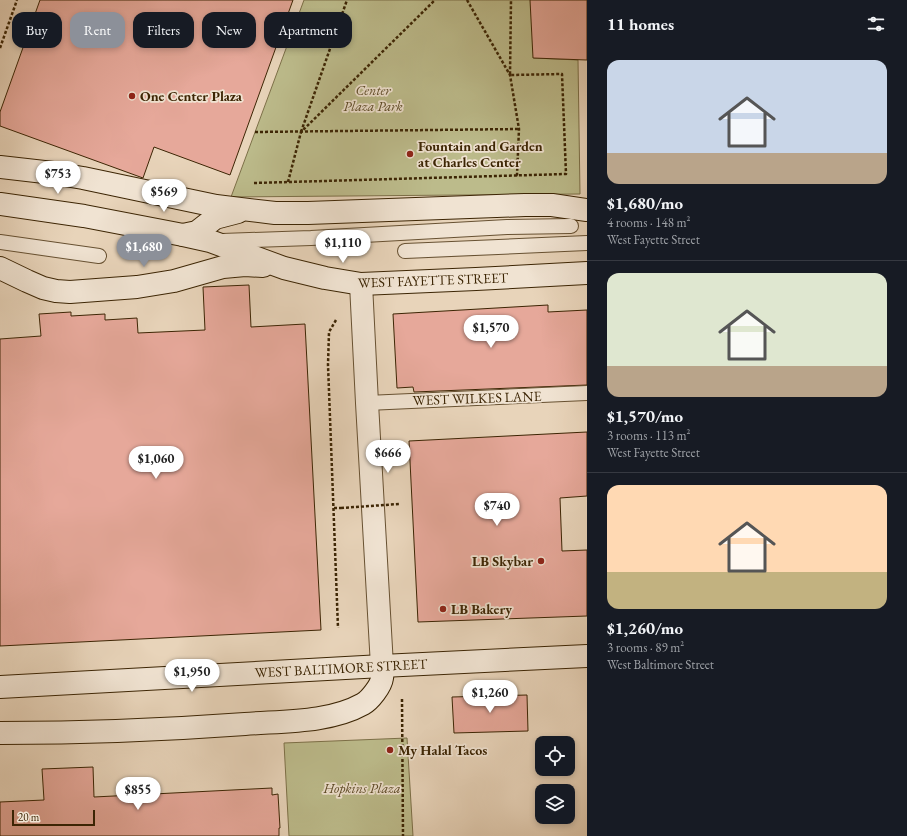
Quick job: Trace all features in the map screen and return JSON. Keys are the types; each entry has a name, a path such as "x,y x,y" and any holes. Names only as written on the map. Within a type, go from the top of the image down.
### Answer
{"main road":[{"path":"0,167 83,178 216,206 275,213 525,205 552,205 587,210"},
{"name":"WEST FAYETTE STREET","path":"0,204 90,217 183,235 210,242 284,268 325,278 361,284 587,273"},
{"path":"183,235 197,232 215,218 245,210"},
{"path":"0,268 43,288 70,292 136,287 174,281 223,267 245,264 284,268"},
{"path":"0,733 51,733 196,728 321,718 345,712 365,703 376,691 382,678 382,666 361,284"},
{"name":"WEST BALTIMORE STREET","path":"0,687 587,656"}],"lane":[{"path":"210,242 507,227 571,226"},
{"path":"0,242 99,256"},
{"path":"405,251 587,243"},
{"name":"WEST WILKES LANE","path":"367,403 587,393"}],"path":[{"path":"0,48 17,0"},
{"path":"288,182 301,132 347,0"},
{"path":"301,132 435,0"},
{"path":"467,0 510,75"},
{"path":"511,0 510,75 519,128 517,175"},
{"path":"251,183 566,174 562,74 510,75"},
{"path":"255,132 519,128"},
{"path":"338,628 328,365 329,332 339,314"},
{"path":"334,508 400,504"},
{"path":"402,697 403,836"}],"green space":[{"name":"Center Plaza Park","path":"304,0 532,0 534,58 578,60 580,194 231,197 286,48 352,48 352,12 300,12"},
{"name":"Hopkins Plaza","path":"407,738 413,836 289,836 284,743"}],"building":[{"name":"One Center Plaza","path":"40,0 293,0 289,12 264,12 264,48 276,48 230,175 154,147 143,178 0,126 0,112 23,48 62,48 62,12 36,12"},
{"path":"530,0 587,0 587,60 533,58"},
{"path":"249,285 251,327 305,324 321,630 0,646 0,339 41,336 39,314 71,312 71,316 105,314 105,320 137,318 138,333 205,330 203,287"},
{"path":"548,305 548,312 587,310 587,385 414,392 413,387 397,388 393,314"},
{"path":"587,432 587,496 560,498 562,551 587,550 587,616 418,622 409,441"},
{"path":"527,695 528,731 454,733 452,697"},
{"path":"93,767 94,797 272,788 272,795 278,794 279,836 0,836 0,802 44,800 42,769"}],"place":[{"name":"One Center Plaza","path":"132,96"},
{"name":"Fountain and Garden at Charles Center","path":"410,154"},
{"name":"LB Skybar","path":"541,561"},
{"name":"LB Bakery","path":"443,609"},
{"name":"My Halal Tacos","path":"390,750"}]}
